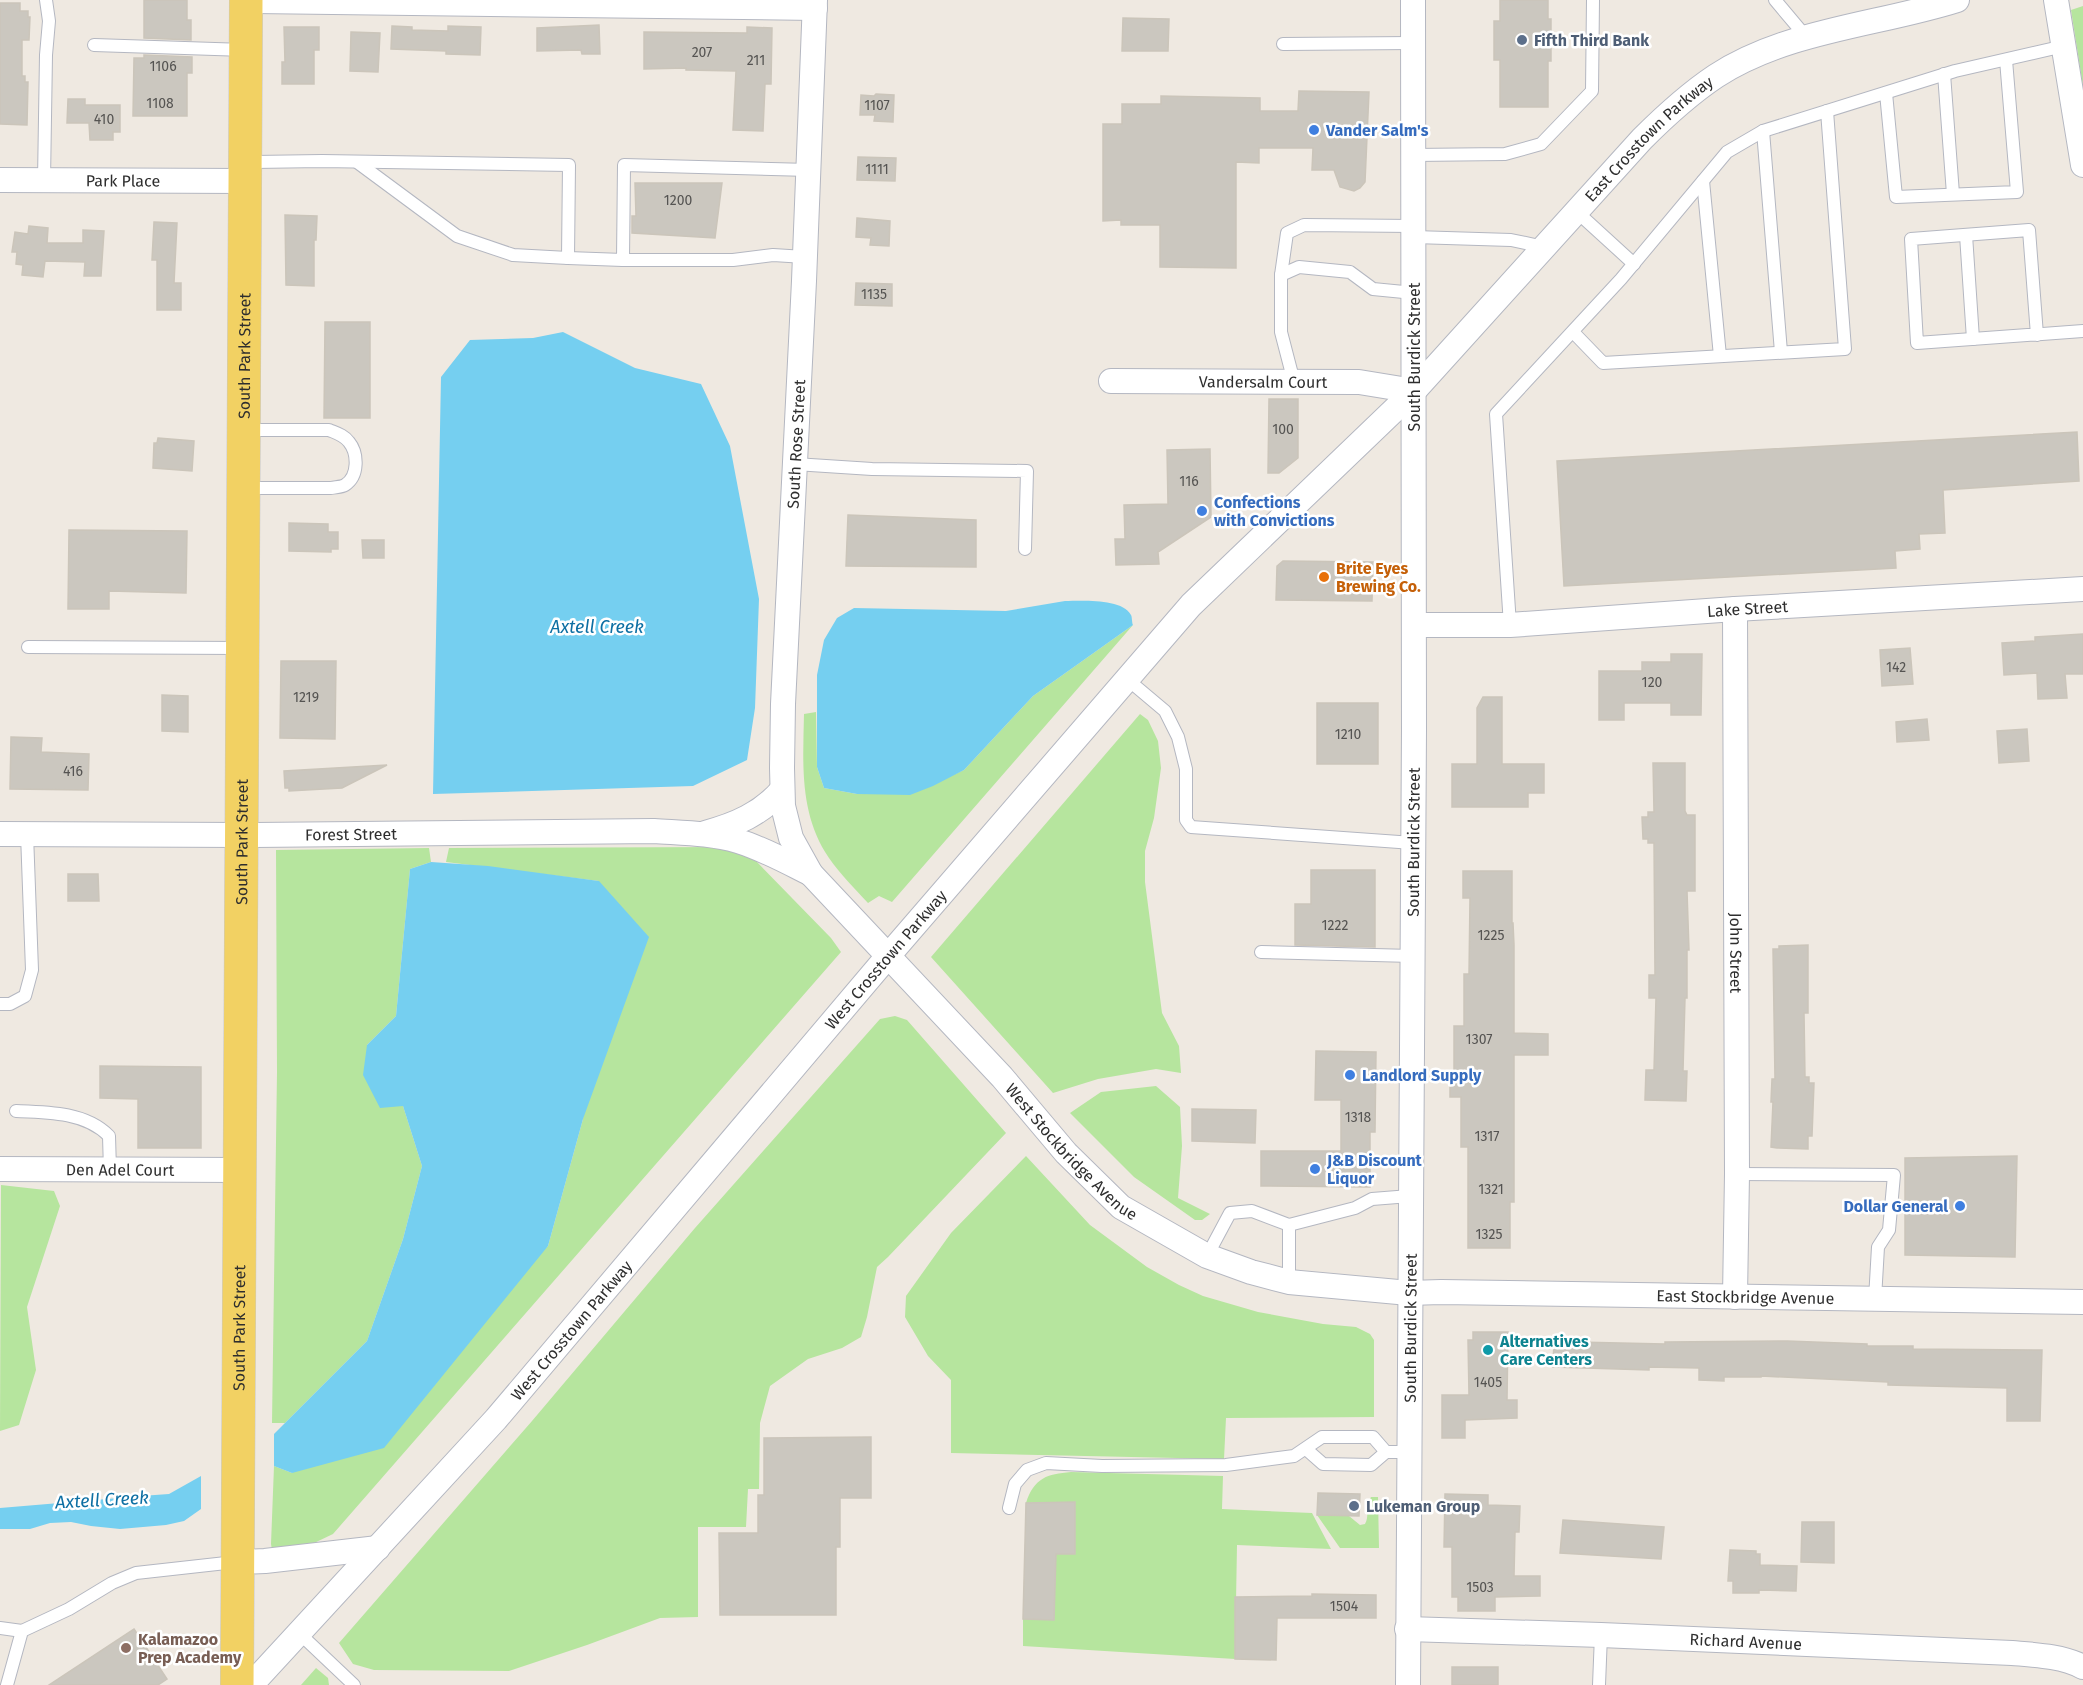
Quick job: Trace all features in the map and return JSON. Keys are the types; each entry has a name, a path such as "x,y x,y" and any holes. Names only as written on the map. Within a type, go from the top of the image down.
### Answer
{"main road":[{"name":"South Park Street","path":"237,1685 246,1"}],"street":[{"name":"South Burdick Street","path":"1408,1685 1397,1452 1409,1293 1414,625 1413,0"},
{"name":"East Crosstown Parkway","path":"1414,391 1671,111 1717,76 1765,51 1931,4 1957,0"},
{"path":"2056,0 2083,165"},
{"path":"246,1 815,4"},
{"name":"South Rose Street","path":"811,874 791,838 783,806 782,790 783,704 815,4"},
{"name":"Park Place","path":"0,180 245,171"},
{"name":"Vandersalm Court","path":"1111,381 1359,382 1414,391"},
{"name":"West Crosstown Parkway","path":"251,1685 496,1419 888,956 1191,605 1414,391"},
{"name":"Lake Street","path":"1414,625 1510,625 1735,609 2083,589"},
{"name":"John Street","path":"1735,609 1737,1174 1735,1297"},
{"name":"Forest Street","path":"701,834 747,819 773,801 782,790"},
{"name":"Forest Street","path":"0,834 241,835 643,831 701,834 736,840 811,874"},
{"name":"West Stockbridge Avenue","path":"811,874 1002,1077 1066,1152 1121,1207 1207,1256 1251,1272 1289,1282 1409,1293"},
{"name":"Den Adel Court","path":"0,1169 239,1170"},
{"name":"East Stockbridge Avenue","path":"1409,1293 2083,1302"},
{"path":"239,1562 378,1548"},
{"name":"Richard Avenue","path":"1407,1629 2012,1653 2053,1657 2083,1667"}],"lane":[{"path":"44,180 46,55 49,21 46,0"},
{"path":"1413,155 1505,154 1541,144 1592,91 1593,0"},
{"path":"1775,0 1807,38"},
{"path":"1283,44 1413,43"},
{"path":"94,45 246,51"},
{"path":"1510,625 1496,414 1634,264 1727,152 1763,131 1944,74 2064,46"},
{"path":"1886,93 1896,197 2017,192 2006,60"},
{"path":"1944,74 1953,194"},
{"path":"1573,332 1603,363 1845,349 1827,111"},
{"path":"1763,131 1781,352"},
{"path":"245,171 322,160 570,165 568,258"},
{"path":"357,162 457,236 513,255 623,260 733,260 773,255 805,257"},
{"path":"623,260 624,165 808,170"},
{"path":"1703,181 1720,356"},
{"path":"1577,212 1634,264"},
{"path":"1294,382 1281,332 1281,275 1287,233 1304,225 1511,240 1544,247"},
{"path":"2037,335 2029,230 1911,238 1917,343 2037,335 2083,331"},
{"path":"1966,235 1973,339"},
{"path":"1281,275 1299,267 1350,272 1372,289 1414,293"},
{"path":"243,429 329,429 349,442 355,454 356,465 351,478 345,485 332,488 243,488"},
{"path":"795,465 872,469 1027,471 1025,549"},
{"path":"28,647 242,648"},
{"path":"1127,679 1165,711 1178,738 1186,769 1186,820 1191,827 1413,843"},
{"path":"0,1004 10,1004 25,996 32,970 27,834"},
{"path":"1261,952 1412,956"},
{"path":"16,1111 57,1112 99,1126 109,1136 110,1170"},
{"path":"1737,1174 1894,1175 1889,1230 1878,1247 1875,1299"},
{"path":"1207,1256 1230,1213 1252,1211 1289,1225 1355,1208 1372,1199 1410,1196"},
{"path":"1289,1225 1289,1282"},
{"path":"1009,1508 1015,1484 1027,1470 1046,1463 1102,1466 1226,1465 1294,1456 1322,1437 1373,1437 1397,1452"},
{"path":"1306,1449 1323,1464 1371,1465 1397,1452"},
{"path":"0,1628 22,1631 69,1609 112,1583 136,1574 239,1562"},
{"path":"7,1685 22,1631"},
{"path":"299,1633 354,1685"},
{"path":"1599,1685 1601,1635"}],"green space":[{"path":"2083,6 2083,86 2071,10"},
{"path":"1133,625 892,902 879,896 868,903 829,858 812,824 805,788 804,714 816,712 817,767 824,788 857,794 911,794 964,770 1033,696"},
{"path":"1140,714 1148,720 1158,741 1161,768 1154,818 1145,851 1145,882 1162,1013 1179,1046 1181,1073 1156,1069 1098,1079 1053,1093 931,957"},
{"path":"736,847 760,856 757,862 831,938 841,952 333,1534 312,1544 272,1550 274,1466 292,1473 548,1246 583,1119 599,881 446,862 449,848"},
{"path":"429,848 431,862 410,869 396,1016 367,1045 403,1106 422,1166 403,1239 367,1341 285,1423 272,1423 277,1072 276,850"},
{"path":"895,1016 907,1020 1006,1133 877,1267 861,1337 842,1348 808,1359 770,1386 760,1423 759,1489 748,1489 746,1527 698,1527 698,1617 660,1618 509,1671 374,1670 353,1664 339,1643 532,1421 695,1228 880,1019"},
{"path":"1156,1086 1180,1107 1182,1146 1178,1198 1210,1214 1202,1220 1195,1220 1134,1177 1070,1113 1101,1092"},
{"path":"1026,1156 1090,1225 1147,1267 1179,1285 1203,1296 1258,1312 1323,1324 1356,1327 1370,1334 1374,1340 1374,1417 1226,1418 1224,1459 951,1453 951,1380 928,1356 905,1317 906,1296 951,1233"},
{"path":"1,1185 54,1191 60,1206 27,1307 36,1370 19,1425 0,1431"},
{"path":"1071,1472 1223,1476 1222,1509 1312,1513 1331,1549 1237,1545 1235,1659 1023,1646 1023,1619 1054,1620 1026,1503 1033,1488 1042,1479 1055,1474"},
{"path":"1371,1497 1378,1497 1379,1548 1340,1548 1317,1515 1349,1516 1360,1525 1365,1524"},
{"path":"316,1668 328,1678 329,1685 301,1685"}],"water":[{"name":"Axtell Creek","path":"563,332 635,368 701,384 730,446 759,599 755,708 747,760 693,786 433,794 441,377 470,340 533,338"},
{"path":"1065,601 1091,601 1119,606 1131,615 1133,625 1033,696 964,770 910,795 857,794 824,788 817,767 817,675 824,640 837,618 854,608 1006,611"},
{"path":"431,862 488,866 599,881 649,937 583,1119 548,1246 384,1448 292,1473 274,1466 274,1434 367,1341 403,1239 422,1166 403,1106 380,1108 363,1075 367,1045 396,1016 410,869"},
{"path":"201,1476 201,1509 184,1521 120,1529 71,1522 50,1523 30,1529 0,1529 0,1508 119,1498 129,1500 141,1496 169,1494"}],"building":[{"path":"144,0 187,0 187,20 191,20 191,40 144,38"},
{"name":"Fifth Third Bank","path":"1500,0 1548,0 1548,19 1551,19 1551,61 1548,61 1548,107 1500,107 1500,60 1494,60 1494,21 1500,21"},
{"path":"0,3 20,3 20,11 28,11 28,17 30,17 29,40 22,40 22,76 25,76 25,82 28,82 27,125 0,124"},
{"path":"1123,18 1169,19 1168,51 1122,51"},
{"path":"599,25 600,54 582,54 581,50 537,51 537,28"},
{"path":"392,26 412,27 412,30 448,31 448,26 481,27 480,55 391,49"},
{"path":"284,27 319,27 319,50 314,50 314,84 282,84 282,62 285,62"},
{"path":"747,27 772,28 771,84 765,84 763,131 733,130 736,71 686,70 686,68 644,69 644,32 747,33"},
{"path":"351,32 380,33 378,72 350,71"},
{"path":"144,55 192,57 192,73 187,73 187,116 133,116 134,58 144,58"},
{"path":"1299,91 1369,92 1365,182 1360,188 1354,191 1340,187 1334,170 1312,170 1313,148 1259,148 1259,163 1236,162 1236,268 1160,267 1160,225 1121,225 1121,220 1103,221 1103,124 1122,124 1122,104 1161,104 1161,96 1260,98 1260,111 1298,111"},
{"path":"876,94 894,95 893,122 874,121 875,115 860,115 861,95 874,96"},
{"path":"68,99 85,99 85,105 120,105 120,132 113,132 113,140 90,140 89,123 67,123"},
{"path":"858,157 896,158 895,181 857,180"},
{"path":"635,183 722,183 715,238 632,233 632,216 636,216"},
{"path":"285,215 317,216 316,240 314,240 314,286 286,285"},
{"path":"857,218 890,221 889,246 870,245 871,238 856,237"},
{"path":"154,222 177,223 174,283 181,283 181,310 157,310 157,260 152,260"},
{"path":"29,226 48,228 47,243 83,243 83,230 104,231 101,276 84,276 85,262 45,261 43,277 22,275 23,265 16,264 17,252 12,252 15,232 28,234"},
{"path":"856,283 892,284 892,306 855,305"},
{"path":"325,322 370,322 370,418 324,418"},
{"path":"1269,399 1298,399 1298,458 1279,473 1268,473"},
{"path":"2077,432 2079,481 1943,490 1945,533 1919,534 1920,549 1895,551 1896,568 1564,586 1557,461"},
{"path":"158,438 194,441 192,471 153,468 154,443 157,443"},
{"path":"1210,449 1211,517 1158,552 1159,564 1116,565 1115,539 1125,539 1124,505 1168,504 1167,450"},
{"path":"848,515 976,520 976,567 846,566"},
{"path":"289,523 328,524 328,532 338,532 338,549 331,549 331,552 289,551"},
{"path":"69,530 187,531 186,593 109,591 109,609 68,609"},
{"path":"362,540 384,540 384,558 363,558"},
{"path":"1283,561 1373,562 1372,601 1276,600 1277,566"},
{"path":"2083,634 2083,674 2065,674 2067,698 2038,699 2037,673 2004,675 2002,643 2035,641 2035,637"},
{"path":"1910,648 1913,684 1882,686 1880,650"},
{"path":"1671,654 1702,654 1701,715 1671,715 1671,703 1624,703 1624,720 1599,720 1599,671 1642,671 1642,662 1671,662"},
{"path":"281,661 336,661 335,739 280,738"},
{"path":"162,695 188,696 188,732 162,731"},
{"path":"1483,697 1502,697 1502,764 1544,764 1544,793 1528,793 1528,807 1452,807 1452,764 1477,764 1477,708"},
{"path":"1317,703 1378,703 1378,764 1317,764"},
{"path":"1927,719 1929,740 1897,742 1896,722"},
{"path":"2027,729 2029,761 1999,763 1997,731"},
{"path":"11,737 42,738 41,752 89,754 88,790 10,789"},
{"path":"1653,763 1685,763 1685,811 1687,815 1695,815 1695,891 1687,891 1689,950 1687,950 1683,1071 1687,1071 1686,1101 1645,1100 1646,1070 1654,1070 1656,998 1649,998 1649,975 1655,975 1654,843 1648,843 1648,839 1643,839 1642,817 1648,817 1648,812 1654,812"},
{"path":"387,765 342,788 289,791 289,788 285,788 284,771"},
{"path":"1311,870 1375,870 1375,947 1295,945 1295,904 1311,904"},
{"path":"1463,871 1512,871 1514,1033 1548,1034 1548,1055 1514,1055 1514,1202 1510,1202 1510,1248 1468,1248 1468,1147 1461,1147 1461,1097 1450,1097 1450,1073 1454,1073 1454,1026 1464,1026 1464,974 1469,974 1470,898 1463,898"},
{"path":"68,874 98,874 99,901 68,901"},
{"path":"1808,945 1808,1013 1804,1013 1805,1077 1809,1077 1809,1083 1814,1083 1812,1136 1808,1136 1808,1149 1771,1147 1772,1079 1775,1079 1773,949 1779,949 1779,946"},
{"path":"1316,1051 1376,1052 1375,1132 1370,1132 1370,1187 1261,1186 1261,1151 1341,1151 1341,1100 1315,1100"},
{"path":"100,1066 201,1067 201,1148 138,1148 138,1099 100,1098"},
{"path":"1192,1109 1256,1110 1255,1143 1192,1141"},
{"name":"Dollar General","path":"2017,1156 2015,1257 1905,1255 1905,1158"},
{"path":"1473,1332 1508,1332 1507,1400 1517,1400 1517,1418 1465,1420 1465,1438 1442,1438 1442,1395 1469,1395 1468,1340 1473,1340"},
{"path":"1554,1340 1665,1344 1665,1342 1787,1341 1867,1344 1867,1346 1913,1346 1913,1349 2042,1350 2040,1421 2007,1421 2007,1388 1888,1385 1888,1382 1761,1376 1724,1377 1724,1381 1699,1380 1699,1368 1649,1367 1649,1370 1553,1367"},
{"path":"871,1437 871,1498 840,1498 840,1547 836,1547 836,1615 720,1615 719,1533 758,1533 758,1495 764,1495 764,1438"},
{"path":"1318,1493 1360,1494 1359,1516 1317,1515"},
{"path":"1445,1494 1488,1495 1488,1505 1520,1506 1519,1532 1515,1532 1514,1576 1540,1576 1540,1596 1495,1597 1495,1611 1458,1611 1458,1597 1452,1597 1452,1547 1444,1547"},
{"path":"1075,1502 1075,1554 1056,1554 1054,1620 1023,1619 1026,1503"},
{"path":"1563,1520 1664,1527 1661,1559 1560,1553"},
{"path":"1802,1522 1834,1522 1834,1563 1801,1562"},
{"path":"1730,1550 1756,1551 1756,1554 1760,1554 1760,1565 1797,1566 1796,1591 1759,1590 1759,1593 1733,1593 1733,1581 1728,1581"},
{"path":"1312,1594 1376,1595 1376,1618 1277,1618 1276,1660 1235,1659 1235,1597 1312,1596"},
{"name":"Kalamazoo Prep Academy","path":"134,1629 167,1679 158,1685 49,1685"},
{"path":"1452,1667 1498,1667 1498,1685 1452,1685"}],"place":[{"name":"Fifth Third Bank","path":"1522,40"},
{"name":"Vander Salm's","path":"1314,130"},
{"name":"Confections with Convictions","path":"1202,511"},
{"name":"Brite Eyes Brewing Co.","path":"1324,577"},
{"name":"Landlord Supply","path":"1350,1075"},
{"name":"J&B Discount Liquor","path":"1315,1169"},
{"name":"Dollar General","path":"1960,1206"},
{"name":"Alternatives Care Centers","path":"1488,1350"},
{"name":"Lukeman Group","path":"1354,1506"},
{"name":"Kalamazoo Prep Academy","path":"126,1648"}]}
